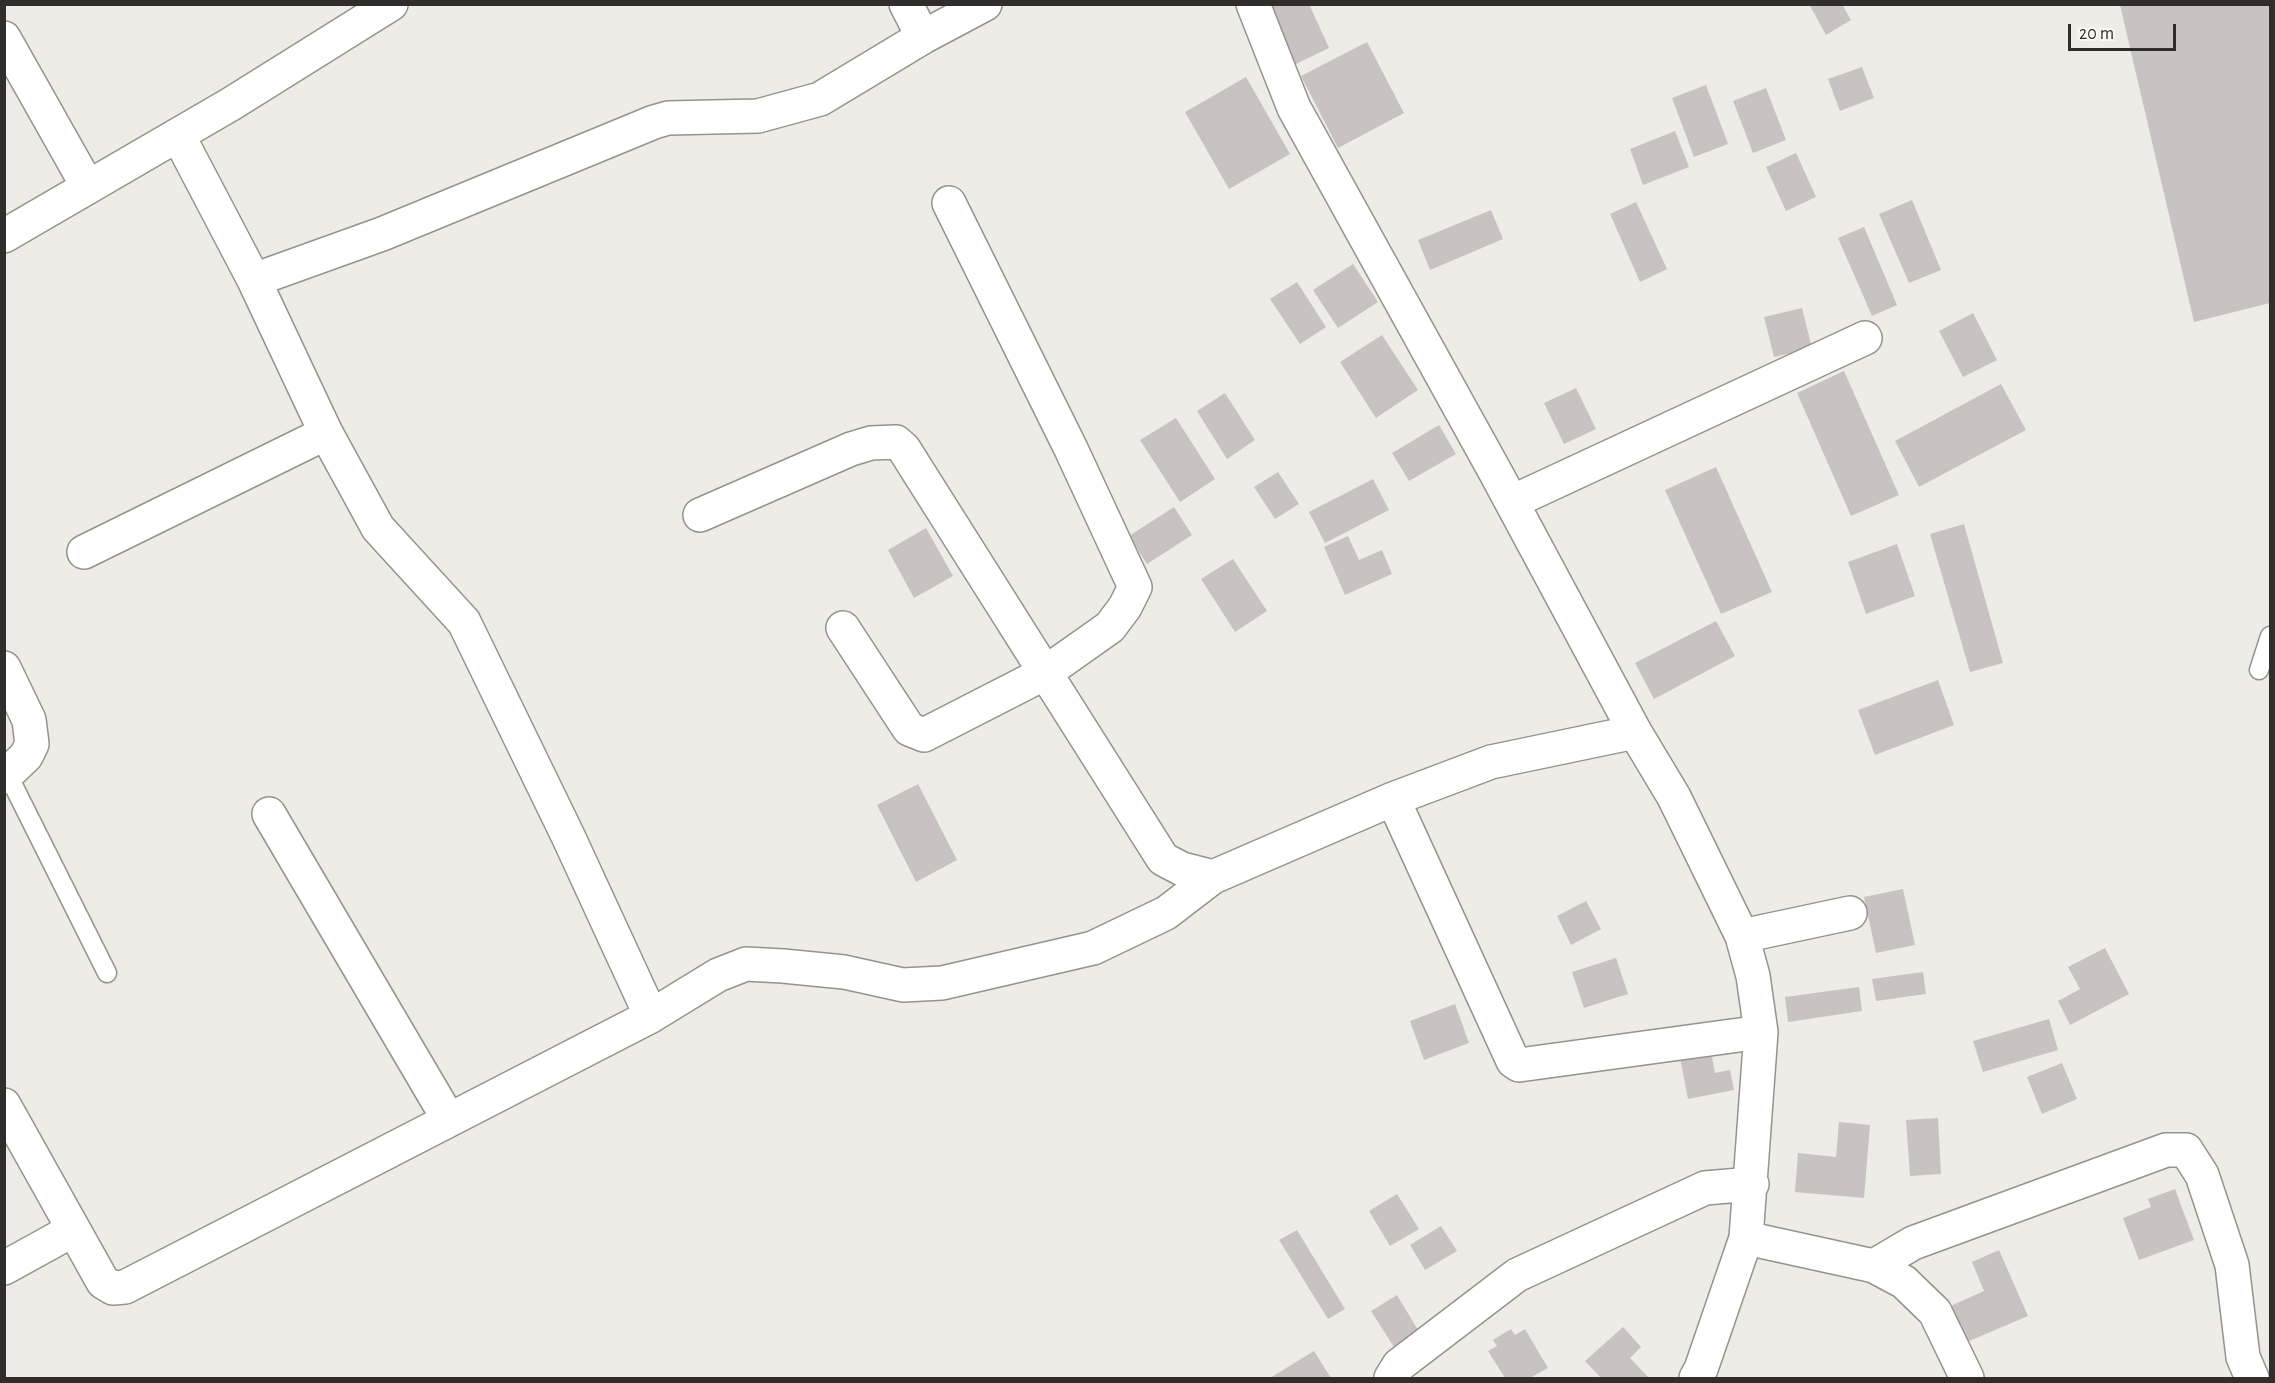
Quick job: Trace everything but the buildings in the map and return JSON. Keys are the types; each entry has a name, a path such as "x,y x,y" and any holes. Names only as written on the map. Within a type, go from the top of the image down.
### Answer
{"street":[{"path":"4,236 178,135 391,4"},
{"path":"906,4 923,37"},
{"path":"254,280 382,234 654,122 668,118 758,116 820,99 923,37 985,4"},
{"path":"1253,4 1294,108 1512,502 1635,732 1674,797 1742,936 1753,976 1761,1032 1752,1184 1746,1238 1696,1378"},
{"path":"4,38 88,187"},
{"path":"178,135 254,280 326,433 378,528 464,621 563,825 651,1016"},
{"path":"843,628 909,729 924,735 1045,674 1110,627 1125,607 1135,587 1071,449 949,203"},
{"path":"1512,502 1865,338"},
{"path":"84,552 326,433"},
{"path":"700,515 851,449 871,443 896,442 904,449 1163,859 1182,869 1213,877"},
{"path":"4,668 29,720 32,744 26,756 6,776"},
{"path":"4,1106 103,1282 113,1288 125,1287 651,1016 718,975 746,964 844,972 903,985 913,985 942,983 1093,948 1166,912 1213,877 1393,799 1491,762 1635,732"},
{"path":"1393,799 1508,1050 1513,1060 1519,1065 1761,1032"},
{"path":"269,814 450,1120"},
{"path":"1742,936 1850,913"},
{"path":"1874,1266 1913,1243 2166,1150 2186,1150 2202,1174 2232,1265 2243,1357 2252,1378"},
{"path":"1391,1378 1399,1365 1517,1275 1705,1188 1752,1184"},
{"path":"4,1268 73,1230"},
{"path":"1746,1238 1874,1266 1904,1282 1935,1312 1966,1378"}],"lane":[{"path":"2259,670 2271,636"},
{"path":"6,776 107,973"}]}
